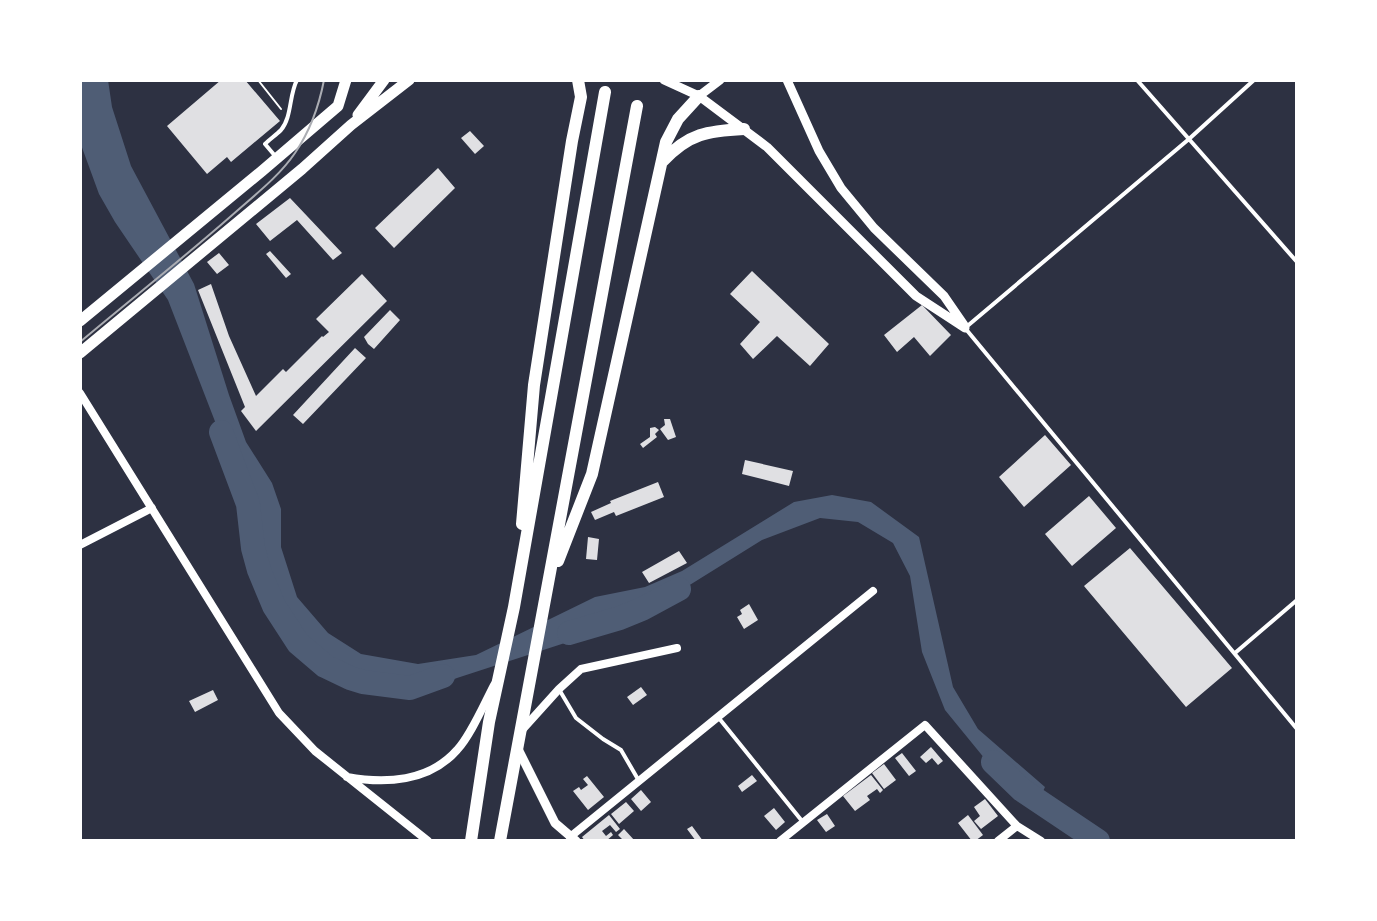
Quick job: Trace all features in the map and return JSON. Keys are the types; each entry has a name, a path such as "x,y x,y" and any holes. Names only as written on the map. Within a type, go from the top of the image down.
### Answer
{"highway":[{"path":"514,607 534,385 581,97 578,80"},
{"path":"471,841 489,722 514,607 605,92"},
{"path":"548,587 592,474 666,142 678,119 699,96"},
{"path":"500,841 637,106"},
{"path":"661,164 676,148 694,136 717,130 744,129"}],"main road":[{"path":"80,321 338,106 346,80"},
{"path":"351,125 384,80"},
{"path":"80,353 351,125 409,80"}],"street":[{"path":"664,80 699,96 744,129 792,170 916,296 965,328"},
{"path":"699,96 720,80"},
{"path":"787,80 819,151 841,188 874,228 944,296 965,328"},
{"path":"80,393 279,713 344,776 428,841"},
{"path":"80,545 152,508"},
{"path":"517,747 555,823 573,839 639,781 873,591"},
{"path":"521,731 581,669 677,648"},
{"path":"344,776 370,781 402,780 438,765 457,751 498,677"},
{"path":"780,841 925,725 1017,826 1041,841"},
{"path":"998,841 1017,826"}],"lane":[{"path":"277,158 265,144 282,129 297,80"},
{"path":"1137,80 1297,262"},
{"path":"1254,80 1189,139 965,328 1297,729"},
{"path":"1234,653 1297,600"},
{"path":"559,689 576,718 621,750 639,781"},
{"path":"718,717 803,822"}],"path":[{"path":"258,80 287,116"}],"water":[{"path":"80,80 108,80 112,107 131,166 194,284 246,442 272,483 281,509 281,547 297,597 328,633 361,654 418,664 476,655 595,597 645,587 682,571 794,502 832,495 871,502 919,537 953,687 978,729 1045,787 1039,800 994,770 945,710 922,652 910,576 893,543 858,522 820,518 762,540 664,601 622,611 571,641 434,687 388,685 333,664 303,646 253,557 255,496 228,455 168,300 99,194 80,142"}],"building":[{"path":"221,80 245,80 280,121 231,162 227,157 207,174 167,126"},
{"path":"470,131 484,146 475,154 461,138"},
{"path":"438,168 455,188 394,248 375,228"},
{"path":"290,198 342,253 333,260 297,220 270,241 256,224"},
{"path":"270,251 291,274 286,278 266,254"},
{"path":"219,253 229,265 217,274 207,262"},
{"path":"752,271 829,344 810,366 777,336 753,359 740,344 760,322 730,294"},
{"path":"362,274 387,301 256,431 241,411 245,407 198,290 211,284 229,336 256,396 283,369 286,372 329,332 316,319"},
{"path":"922,305 951,335 930,356 914,337 897,352 884,335"},
{"path":"390,310 400,320 374,349 364,337"},
{"path":"355,348 366,358 303,424 293,415"},
{"path":"664,419 670,419 676,437 668,440 660,429 665,425"},
{"path":"650,428 659,430 655,434 657,437 643,448 640,444 650,437"},
{"path":"1045,435 1071,465 1024,507 999,477"},
{"path":"745,460 793,471 789,486 742,474"},
{"path":"658,482 664,497 616,516 614,512 595,520 591,512"},
{"path":"1089,496 1116,528 1072,566 1045,534"},
{"path":"588,537 599,539 597,560 586,559"},
{"path":"1130,548 1232,668 1186,707 1084,586"},
{"path":"679,551 687,563 649,583 642,572"},
{"path":"749,604 758,620 744,629 737,617 742,614 740,610"},
{"path":"641,687 647,695 633,705 627,697"},
{"path":"213,690 218,700 195,712 189,701"},
{"path":"931,747 943,761 938,765 932,758 926,763 920,757"},
{"path":"902,753 916,771 909,776 895,758"},
{"path":"884,764 896,780 884,789 872,773"},
{"path":"752,775 757,781 742,792 738,786"},
{"path":"871,775 883,790 880,793 877,789 867,796 870,800 855,811 843,796"},
{"path":"587,776 604,797 588,810 573,791 588,785 583,779"},
{"path":"641,790 651,802 641,811 631,799"},
{"path":"985,799 998,816 981,829 974,821 980,816 974,807"},
{"path":"626,802 634,811 619,824 611,814"},
{"path":"774,808 785,822 776,830 764,816"},
{"path":"827,814 835,826 826,832 817,820"},
{"path":"609,815 620,829 616,832 610,825 602,831 606,836 611,832 613,835 606,841 585,841 582,837"},
{"path":"968,815 983,835 975,841 958,823"},
{"path":"692,826 703,841 696,841 687,829"},
{"path":"624,829 635,841 624,841 618,835"}],"waterway":[{"path":"221,432 248,504 259,570 274,606 298,643 325,666 363,682 410,688 443,676"},
{"path":"569,633 620,618 679,589"},
{"path":"993,762 1022,790 1098,841"}],"tram line":[{"path":"80,342 212,233 281,171 309,127 324,80"}]}
